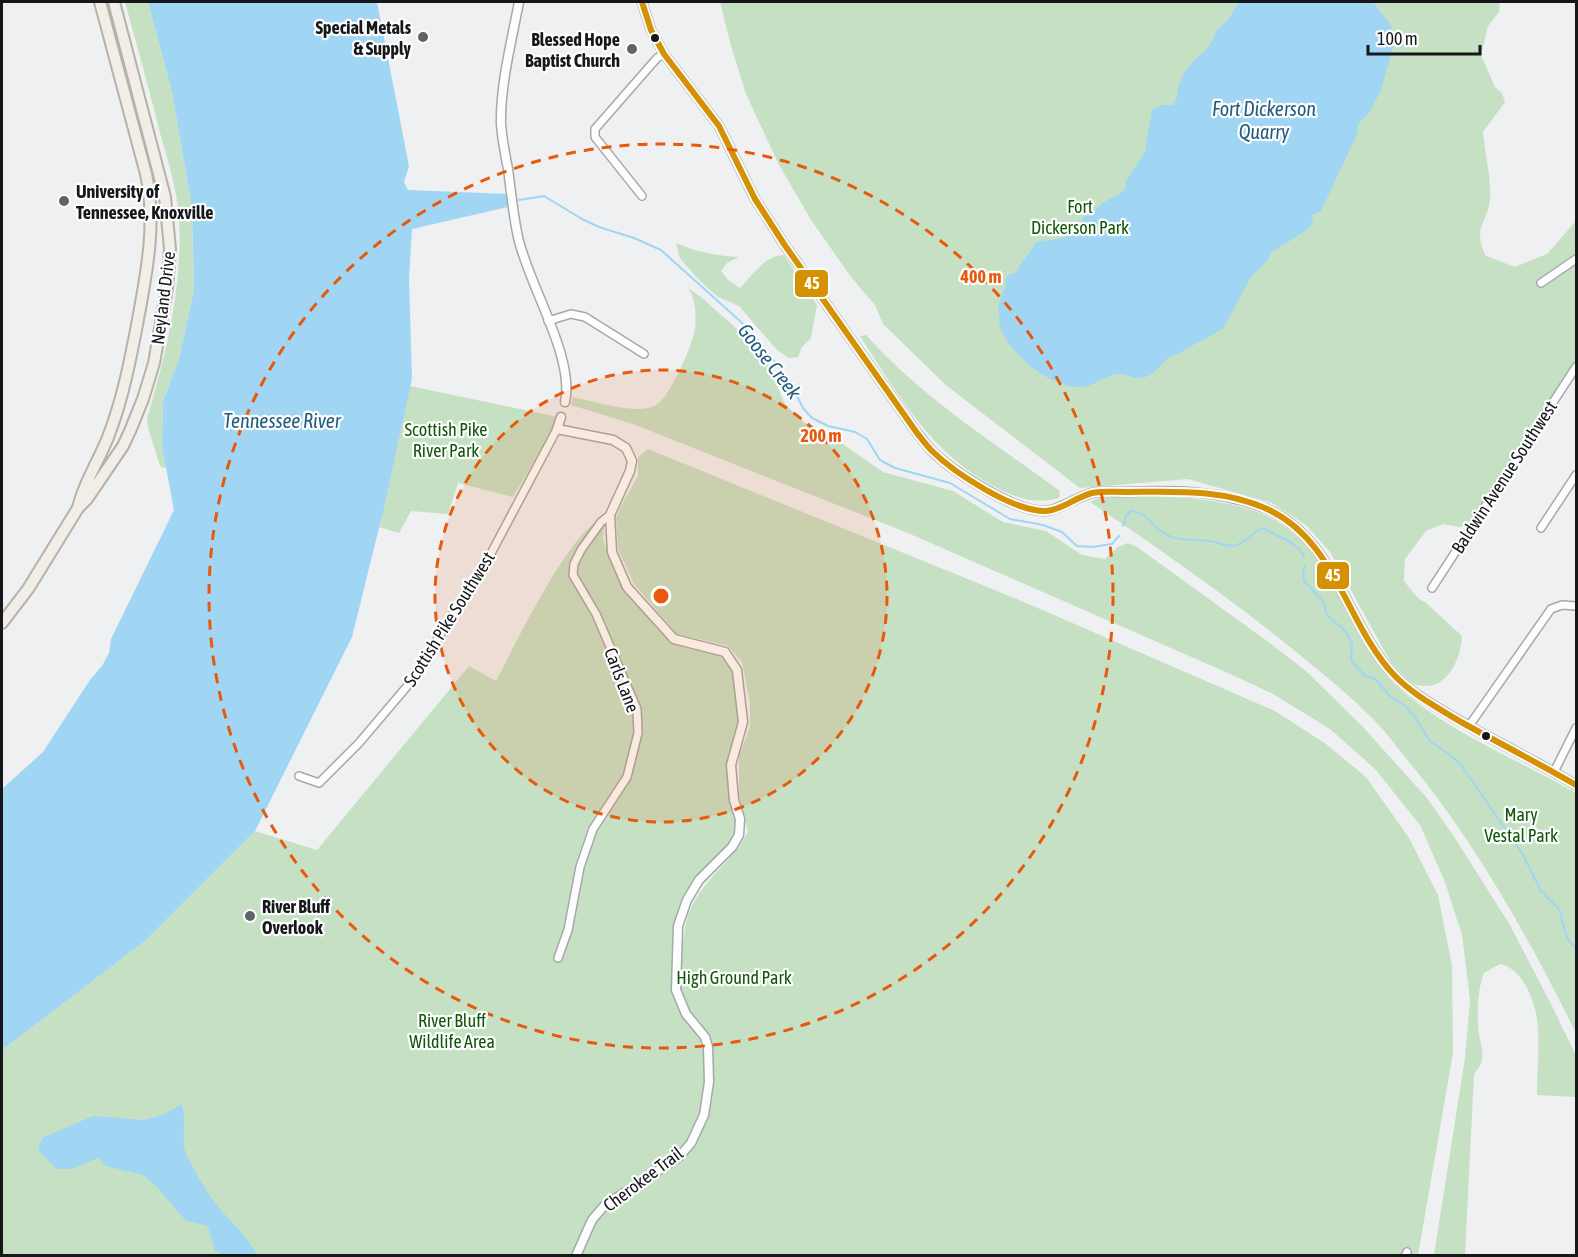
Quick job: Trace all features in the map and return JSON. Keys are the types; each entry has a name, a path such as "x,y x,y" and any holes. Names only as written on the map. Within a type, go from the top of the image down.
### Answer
{"main road":[{"name":"Neyland Drive","path":"78,508 81,494 94,471 111,431 126,379 148,266 151,229 146,174 100,2"},
{"name":"Neyland Drive","path":"2,623 28,589 78,508 87,499 123,446 143,399 154,363 168,288 170,249 165,197 114,2"}],"street":[{"path":"519,2 504,86 501,125 518,236 525,264 567,376 568,387 565,402"},
{"path":"642,2 651,30 664,54 719,126 755,200 930,449 948,464 995,494 1017,505 1045,511 1092,493 1155,490 1225,496 1269,510 1294,526 1318,551 1361,628 1389,669 1418,696 1576,785"},
{"path":"642,196 595,137 595,129 657,58 664,54"},
{"path":"1541,283 1576,259"},
{"path":"548,321 572,314 585,317 644,354"},
{"name":"Baldwin Avenue Southwest","path":"1432,588 1576,367"},
{"name":"Scottish Pike Southwest","path":"299,776 319,783 359,743 409,684 487,561 557,429 561,417"},
{"name":"Cherokee Trail","path":"557,429 613,440 620,443 629,453 632,461 630,471 610,515 612,552 627,586 674,639 725,652 736,670 743,722 731,765 734,800 740,819 738,836 732,847 699,880 687,900 678,926 675,990 686,1014 705,1037 708,1047 710,1082 704,1115 691,1143 679,1157 604,1206 592,1220 576,1256"},
{"path":"1541,528 1576,475"},
{"name":"Carls Lane","path":"558,958 568,930 580,867 593,829 627,777 638,733 637,709 596,614 573,575 574,564 581,550 601,522 610,515"},
{"path":"1469,726 1551,609 1562,605 1576,606"},
{"path":"1554,772 1576,728"}],"green space":[{"path":"125,2 148,2 172,92 192,208 194,290 179,359 163,401 162,447 166,467 163,468 160,466 147,419 167,345 176,295 180,244 179,218 172,175"},
{"name":"Fort Dickerson Park","path":"720,2 1500,2 1499,12 1488,26 1481,55 1495,87 1502,93 1505,102 1483,132 1490,198 1480,237 1486,256 1515,267 1547,254 1576,221 1576,361 1468,526 1444,524 1426,531 1405,559 1404,581 1419,599 1462,636 1456,662 1447,677 1432,685 1423,686 1415,685 1404,676 1390,661 1330,552 1306,525 1272,503 1188,479 1080,488 947,386 883,324 875,305 851,277 811,220 778,163 746,94"},
{"path":"676,243 707,253 739,257 727,263 721,271 728,280 740,288 765,262 784,255 817,305 811,338 802,347 798,357 789,358 777,350 739,306 718,297 698,279 680,258"},
{"path":"688,288 755,345 767,363 785,404 804,423 840,442 883,472 953,491 1003,522 1046,531 1082,555 1105,559 1118,547 1128,543 1137,547 1306,671 1362,726 1427,798 1510,925 1576,1056 1576,1097 1537,1095 1538,1027 1530,994 1521,978 1508,967 1500,964 1484,973 1478,1011 1483,1055 1474,1075 1465,1255 1434,1255 1465,1058 1470,1000 1462,935 1445,882 1420,825 1375,769 1330,729 1273,694 908,533 633,424 571,405 573,397 636,409 655,406 661,402 680,371 695,329 695,307"},
{"path":"866,335 910,379 934,399 1060,491 1059,498 1035,500 1013,495 974,474 954,459 918,422 888,380 860,336"},
{"name":"Scottish Pike River Park","path":"410,386 558,417 554,428 513,497 458,483 448,514 411,511 399,533 379,527"},
{"path":"648,449 1024,602 1275,711 1326,744 1366,777 1409,838 1438,895 1452,966 1453,1053 1418,1255 2,1255 2,1050 145,941 255,831 317,850 469,666 496,681 558,567 588,528 602,518 605,521 603,538 605,546 612,552 624,577 674,639 725,652 733,664 743,722 731,765 739,835 687,900 679,940 684,938 692,906 748,832 739,796 739,756 750,727 750,702 742,662 728,646 677,634 634,584 618,549 616,518 638,476 638,457"},
{"name":"Mary Vestal Park","path":"1161,496 1191,498 1242,507 1284,526 1319,562 1381,669 1409,697 1454,728 1576,793 1576,1033 1520,927 1480,860 1435,794 1379,726 1338,687 1249,615 1090,502 1099,498"}],"water":[{"name":"Tennessee River","path":"148,2 377,2 409,166 404,182 408,190 507,194 508,207 412,229 409,279 412,379 383,512 352,637 255,831 145,941 2,1050 2,789 43,752 90,680 102,666 109,653 111,639 174,510 162,447 163,401 179,359 194,290 192,208 172,92"},
{"name":"Fort Dickerson Quarry","path":"1239,2 1373,2 1391,25 1394,44 1381,90 1369,113 1358,124 1357,134 1321,211 1312,215 1311,218 1314,221 1307,230 1272,252 1267,261 1251,277 1223,329 1168,358 1152,374 1144,377 1117,374 1082,387 1058,382 1022,359 1005,338 999,323 998,310 1006,278 1016,273 1035,243 1070,235 1085,215 1088,216 1126,187 1126,181 1145,152 1152,110 1162,105 1172,105 1176,101 1184,73 1209,46 1215,31 1226,22"},
{"path":"181,1104 184,1116 184,1147 189,1159 216,1204 245,1236 257,1255 224,1255 215,1251 208,1226 186,1221 156,1186 143,1175 106,1166 98,1158 71,1169 56,1169 38,1150 42,1138 93,1116 144,1120 163,1115"}],"waterway":[{"name":"Goose Creek","path":"519,200 544,196 599,227 634,238 661,250 750,330 790,381 803,408 812,418 828,426 855,432 867,439 880,460 895,468 950,483 1010,519 1043,525 1062,532 1077,546 1092,547 1112,544 1119,536"},
{"path":"1123,526 1126,516 1131,511 1145,516 1169,536 1231,546 1241,543 1264,528 1292,543 1304,557"},
{"path":"1305,566 1304,581 1323,601 1327,615 1346,632 1352,644 1351,660 1365,676 1374,678 1391,697 1405,706 1430,741 1461,765 1522,853 1541,891 1559,909 1567,938 1576,949"}],"transit line":[{"name":"45","path":"642,2 651,30 664,54 719,126 755,199 784,244 917,433 941,459 985,490 1033,510 1052,510 1096,492 1214,494 1250,502 1267,509 1290,523 1309,541 1325,562 1378,654 1401,682 1426,701 1461,722 1576,785"}],"place":[{"name":"Special Metals & Supply","path":"423,37"},
{"name":"Blessed Hope Baptist Church","path":"632,49"},
{"name":"University of Tennessee, Knoxville","path":"64,201"},
{"name":"River Bluff Overlook","path":"250,916"}],"park label":[{"name":"High Ground Park","path":"734,977"},
{"name":"River Bluff Wildlife Area","path":"452,1030"}]}
